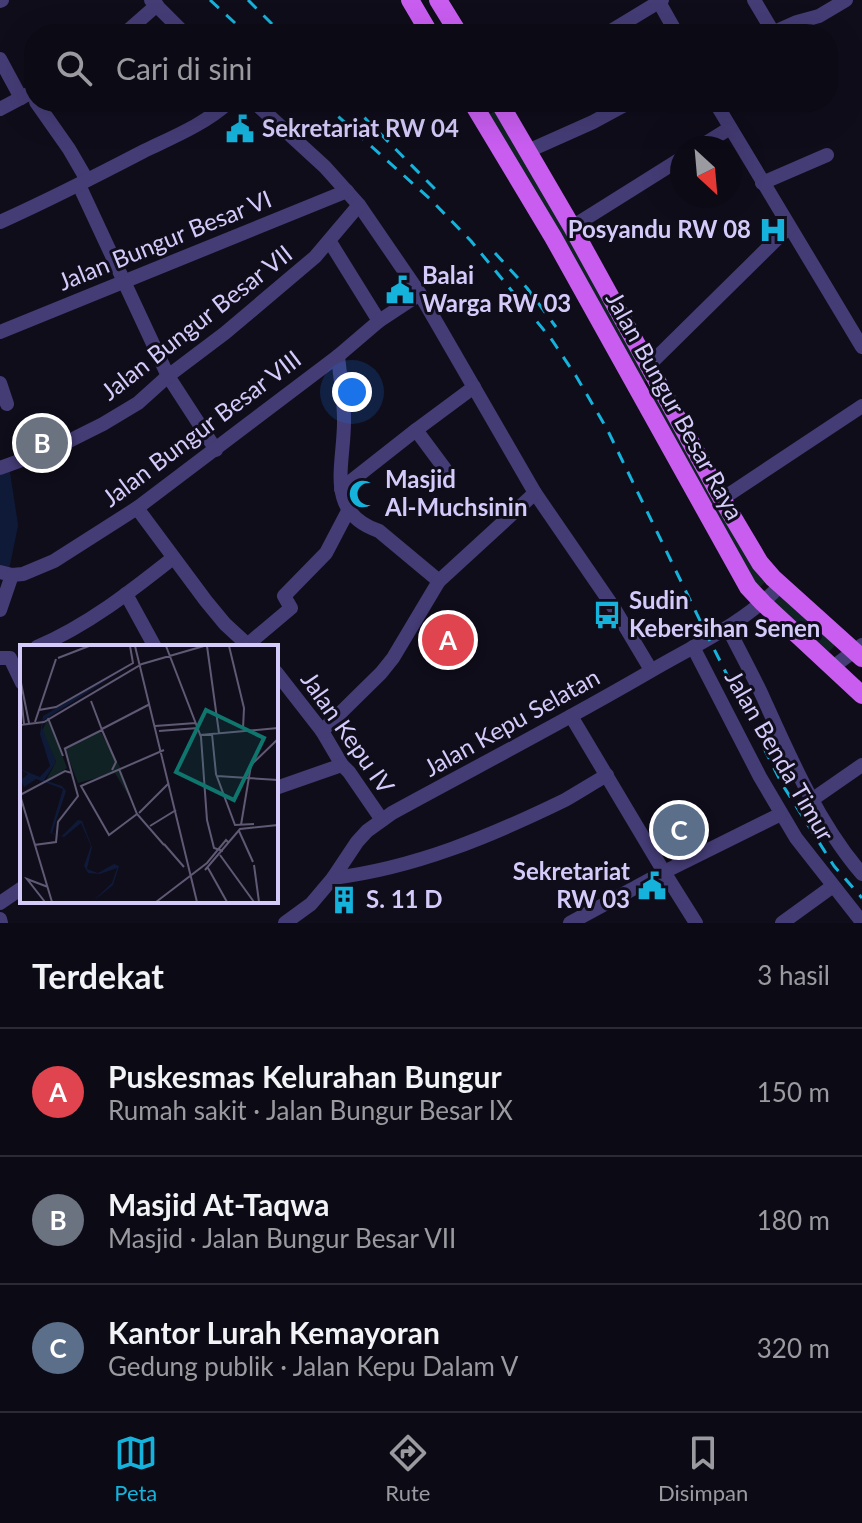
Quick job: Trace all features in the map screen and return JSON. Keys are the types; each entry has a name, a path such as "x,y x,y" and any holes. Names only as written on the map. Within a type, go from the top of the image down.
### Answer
{"main road":[{"path":"410,0 424,24"},
{"path":"438,0 453,24"},
{"name":"Jalan Bungur Besar Raya","path":"478,112 553,237 748,587 862,695"},
{"name":"Jalan Bungur Besar Raya","path":"504,112 760,563 781,585 859,651"}],"street":[{"path":"754,0 767,24"},
{"path":"792,24 819,16 846,0"},
{"path":"622,24 660,1 672,24"},
{"path":"134,24 154,3 175,24"},
{"path":"0,59 24,88"},
{"path":"0,109 24,100"},
{"path":"42,112 69,149 124,282 168,376 216,450"},
{"path":"0,222 184,132 217,112"},
{"path":"265,112 325,167 359,205 420,294 535,493 614,608 651,670"},
{"path":"528,151 612,112"},
{"path":"721,112 862,347"},
{"path":"717,136 730,128"},
{"path":"762,183 827,155"},
{"path":"572,227 670,166"},
{"name":"Jalan Bungur Besar VI","path":"0,332 347,191"},
{"name":"Jalan Bungur Besar VII","path":"0,468 55,448 138,403 315,257 359,205"},
{"path":"649,365 789,227"},
{"path":"330,242 379,321"},
{"name":"Jalan Bungur Besar VIII","path":"6,574 23,574 54,561 137,508 338,356 379,321 420,294"},
{"path":"338,356 344,420 342,499 348,511 387,537 439,581"},
{"path":"0,383 7,404"},
{"path":"341,489 474,387"},
{"path":"722,499 862,406"},
{"path":"416,430 445,469"},
{"path":"322,731 393,658 439,581 535,493"},
{"path":"137,508 206,601 247,645"},
{"path":"249,645 291,608 283,597 326,553 348,511"},
{"path":"41,645 75,629 173,558"},
{"path":"0,610 6,574"},
{"name":"Jalan Kepu Selatan","path":"285,923 304,918 367,831 392,813 728,628 763,603 781,585"},
{"path":"126,594 154,645"},
{"path":"728,628 791,760 834,835 860,867"},
{"name":"Jalan Benda Timur","path":"693,647 781,814 862,922"},
{"path":"833,667 859,651"},
{"path":"11,656 20,678"},
{"name":"Jalan Kepu IV","path":"278,677 322,731 342,765 382,820"},
{"path":"571,716 696,923"},
{"path":"278,787 342,765"},
{"path":"813,799 862,765"},
{"path":"333,878 399,866 449,850 567,799 607,775"},
{"path":"570,923 781,814"},
{"path":"349,854 362,873"},
{"path":"782,923 833,886"},
{"path":"0,903 20,889"}],"shaded area":[{"path":"500,112 651,378 642,383 490,114"},
{"path":"654,384 766,581 760,587 754,582 646,389"},
{"path":"781,593 837,643 829,652 774,601"}],"waterway":[{"path":"0,473 8,525 0,564"}],"railway":[{"path":"210,0 236,24"},
{"path":"248,0 272,24"},
{"path":"333,112 430,199 471,241 552,340 607,429 782,784 834,866 862,898"},
{"path":"359,112 435,189"},
{"path":"495,253 527,288 556,327"}],"place":[{"name":"Sekretariat RW 04","path":"240,129"},
{"name":"Posyandu RW 08","path":"773,230"},
{"name":"Balai Warga RW 03","path":"400,290"},
{"name":"Masjid At-Taqwa","path":"42,443"},
{"name":"Masjid Al-Muchsinin","path":"363,494"},
{"name":"Sudin Kebersihan Senen","path":"607,615"},
{"name":"Puskesmas Kelurahan Bungur","path":"448,640"},
{"name":"Kantor Lurah Kemayoran","path":"679,830"},
{"name":"Sekretariat RW 03","path":"652,886"},
{"name":"S. 11 D","path":"344,900"}]}
